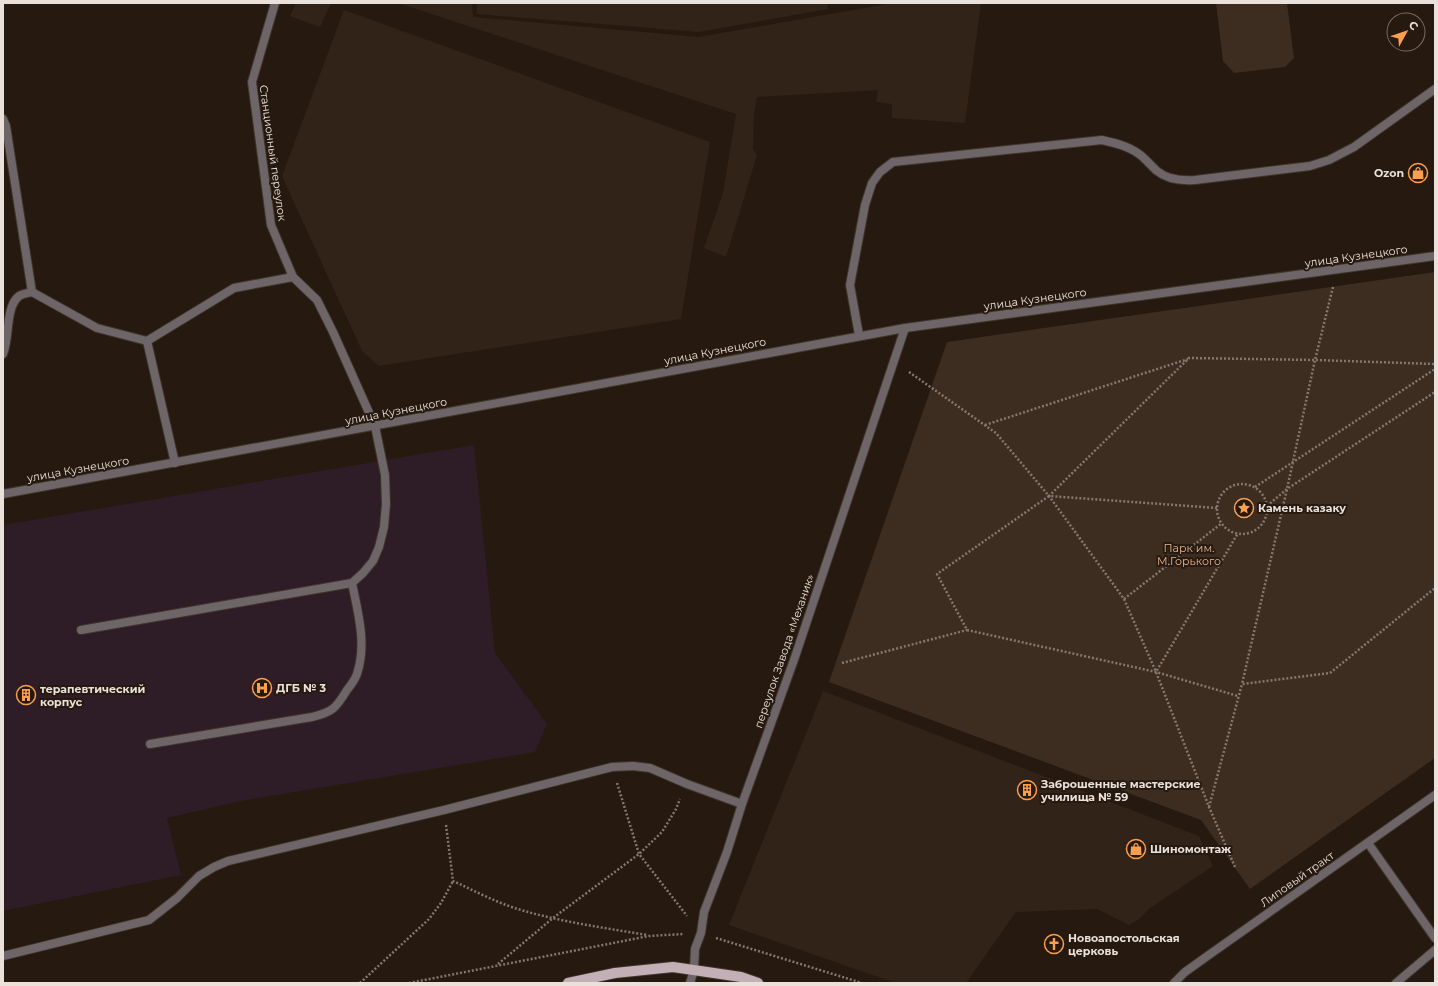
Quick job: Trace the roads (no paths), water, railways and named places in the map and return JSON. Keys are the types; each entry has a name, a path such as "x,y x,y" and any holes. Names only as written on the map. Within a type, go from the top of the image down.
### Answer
{"main road":[{"path":"568,983 615,972 673,967 741,977 758,983"}],"street":[{"name":"Станционный переулок","path":"275,3 252,82 271,225 293,277 317,300 375,426 385,475 386,504 384,527 379,547 372,561 363,573 352,583"},
{"path":"859,335 850,284 864,205 872,183 880,172 893,162 1102,140 1123,145 1140,155 1166,178 1180,181 1310,166 1329,160 1354,147 1435,89"},
{"path":"3,119 6,126 32,292"},
{"name":"улица Кузнецкого","path":"3,494 859,335 1435,256"},
{"path":"3,354 6,347 11,307 19,296 32,292 97,328 147,341 234,288 293,277"},
{"name":"переулок Завода «Механик»","path":"690,983 694,970 695,950 704,912 727,852 742,804 795,656 905,328"},
{"path":"147,341 175,463"},
{"path":"81,630 352,583 362,631 361,653 357,675 339,703 327,713 312,718 150,744"},
{"path":"3,956 149,920 177,898 199,876 228,861 444,810 612,767 633,766 650,768 686,784 742,804"},
{"name":"Липовый тракт","path":"1174,983 1185,972 1435,795"},
{"path":"1368,843 1435,938"},
{"path":"1396,983 1435,950"}],"place":[{"name":"Ozon","path":"1418,173"},
{"name":"Камень казаку","path":"1244,508"},
{"name":"ДГБ № 3","path":"262,688"},
{"name":"терапевтический корпус","path":"26,695"},
{"name":"Заброшенные мастерские училища № 59","path":"1027,790"},
{"name":"Шиномонтаж","path":"1136,849"},
{"name":"Новоапостольская церковь","path":"1054,944"}],"park label":[{"name":"Парк им. М.Горького","path":"1189,554"}]}
